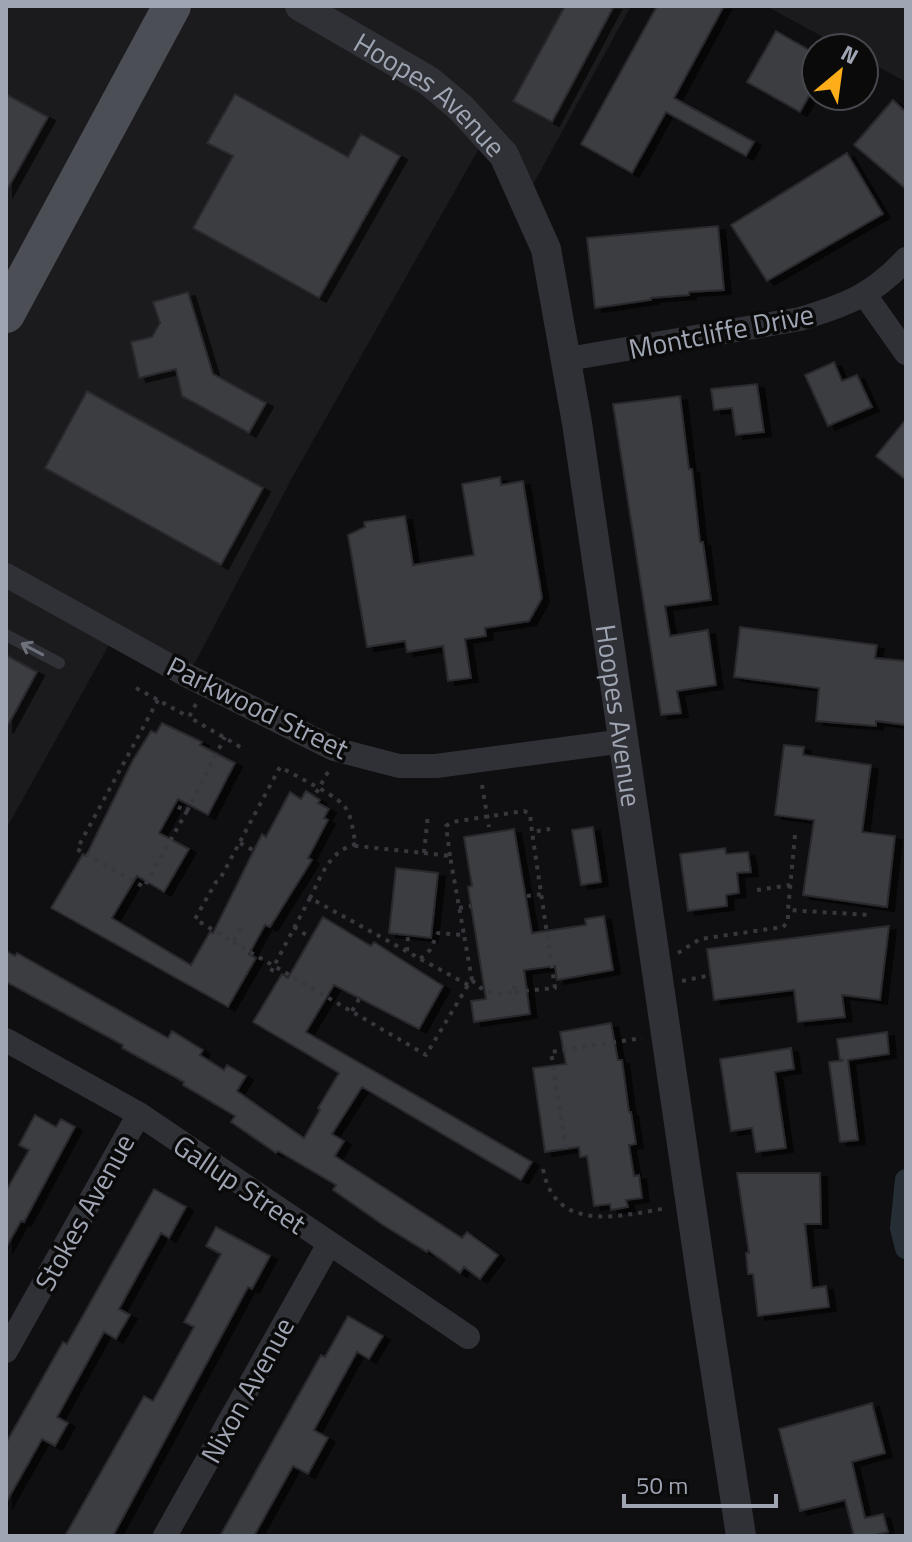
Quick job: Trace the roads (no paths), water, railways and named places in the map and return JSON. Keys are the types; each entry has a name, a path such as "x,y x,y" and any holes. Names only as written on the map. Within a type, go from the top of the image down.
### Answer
{"main road":[{"path":"6,314 172,6"}],"street":[{"name":"Hoopes Avenue","path":"300,6 429,81 461,108 504,155 546,249 568,359 741,1536"},
{"name":"Montcliffe Drive","path":"568,359 800,319 836,308 874,290 906,259"},
{"path":"865,295 906,353"},
{"name":"Parkwood Street","path":"6,575 188,676 334,749 399,766 436,766 624,741"},
{"name":"Gallup Street","path":"6,1040 139,1114 468,1337"},
{"name":"Stokes Avenue","path":"6,1351 139,1114"},
{"name":"Nixon Avenue","path":"165,1536 329,1244"}],"lane":[{"path":"6,635 59,663"}],"waterway":[{"path":"906,1180 901,1228 906,1248"}]}
